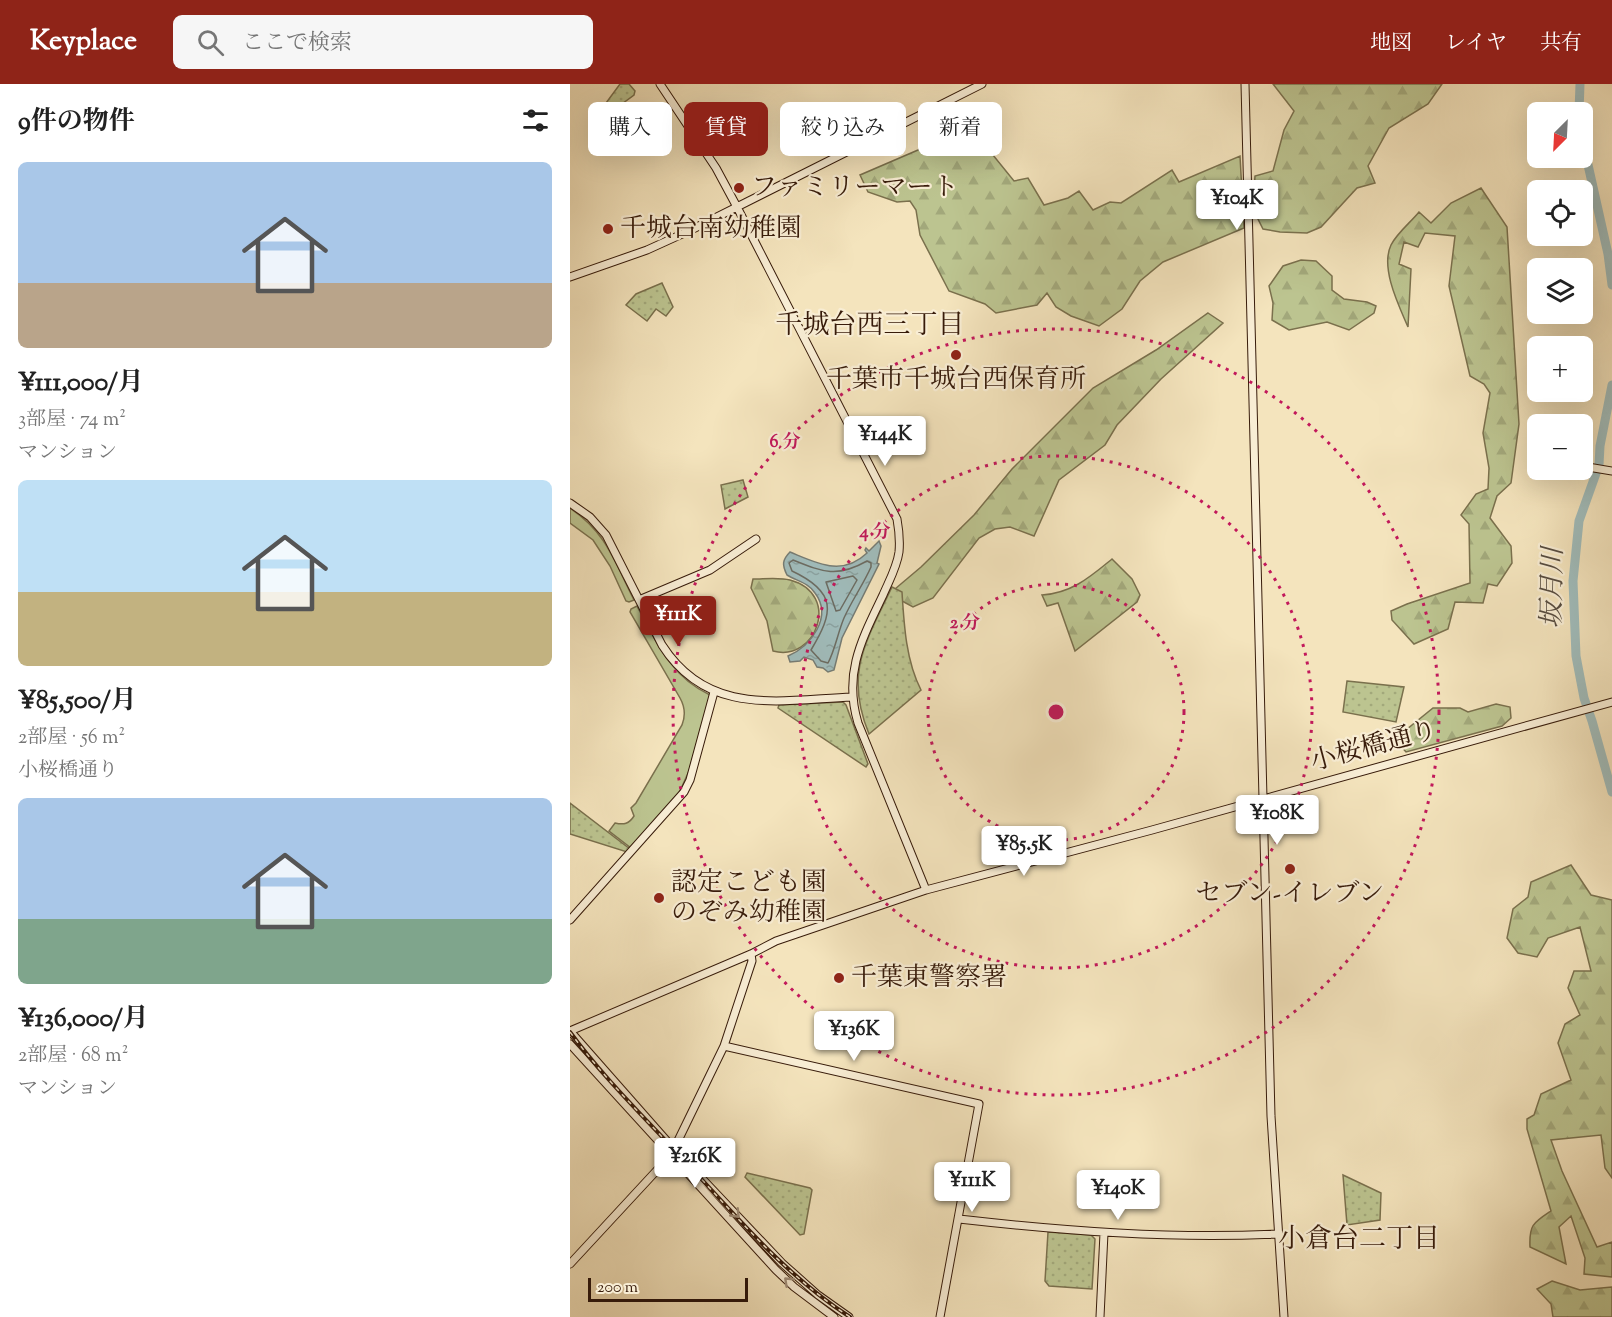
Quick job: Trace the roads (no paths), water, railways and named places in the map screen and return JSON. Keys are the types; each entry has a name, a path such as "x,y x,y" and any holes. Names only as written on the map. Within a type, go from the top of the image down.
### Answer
{"street":[{"path":"660,84 716,168 738,207 897,519 899,535 897,562 857,652 852,680 852,697 858,723 926,890"},
{"path":"570,277 647,250 738,207 982,84"},
{"path":"1245,84 1271,1116 1284,1317"},
{"path":"1593,468 1611,471"},
{"path":"570,503 590,517 606,535 657,636 671,659 692,680 714,692 734,699 756,701 852,697"},
{"path":"639,600 710,570 756,539"},
{"path":"570,920 684,792 690,780 714,692"},
{"name":"小桜橋通り","path":"570,1031 751,954 776,941 926,890 1612,702"},
{"path":"570,1264 672,1152 724,1046 752,961 751,954"},
{"path":"570,1031 776,1270 800,1292 834,1317"},
{"path":"570,1044 672,1152 782,1263 818,1295 849,1317"},
{"path":"724,1046 979,1104 940,1317"},
{"path":"959,1220 1104,1233 1175,1236 1277,1234"},
{"path":"1100,1317 1104,1233"}],"water":[{"path":"879,541 881,546 877,563 879,564 842,638 834,670 828,672 817,667 813,660 804,657 800,661 790,662 788,656 804,645 817,630 822,612 820,602 812,590 806,584 787,575 784,560 787,555 790,552 829,566 848,565 867,553 866,548 869,551"}],"waterway":[{"name":"坂月川","path":"1579,102 1580,84"},
{"name":"坂月川","path":"1589,168 1608,254 1612,285"},
{"name":"坂月川","path":"1612,385 1600,446 1599,465 1579,521 1573,581 1576,656 1584,698 1612,792"}],"railway":[{"path":"570,1032 623,1095 760,1241 803,1282 850,1317"}],"place":[{"name":"ファミリーマート","path":"739,188"},
{"name":"千城台南幼稚園","path":"608,229"},
{"name":"千葉市千城台西保育所","path":"956,355"},
{"name":"セブン-イレブン","path":"1290,869"},
{"name":"認定こども園 のぞみ幼稚園","path":"659,898"},
{"name":"千葉東警察署","path":"839,978"}],"district":[{"name":"千城台西三丁目","path":"870,326"},
{"name":"小倉台二丁目","path":"1359,1240"}]}
